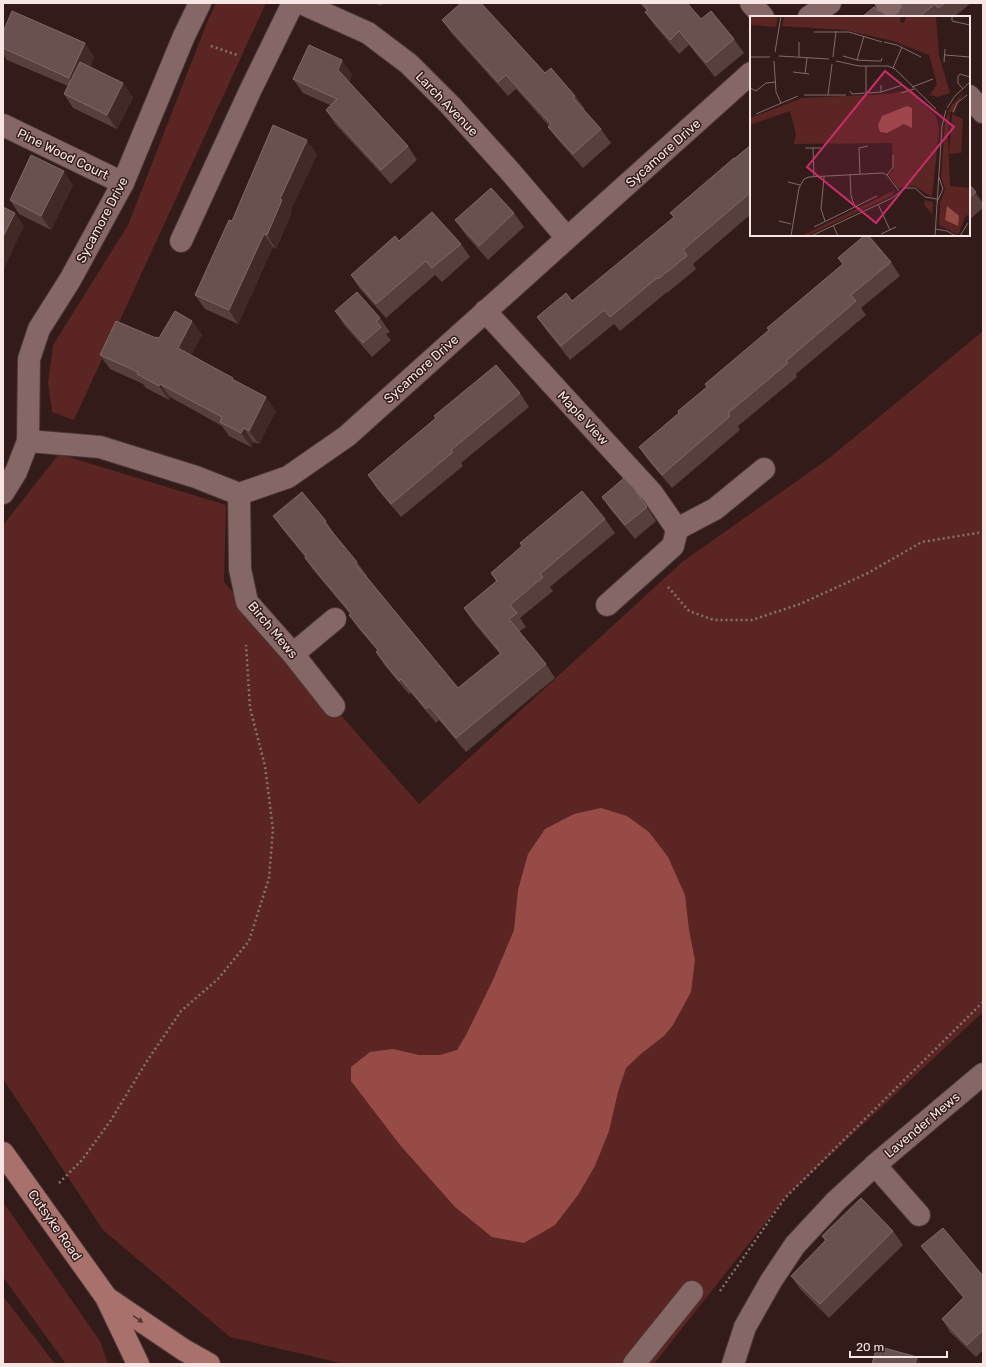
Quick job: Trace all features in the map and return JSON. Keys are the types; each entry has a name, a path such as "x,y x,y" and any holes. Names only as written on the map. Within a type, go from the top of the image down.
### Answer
{"main road":[{"name":"Cutsyke Road","path":"3,1153 106,1297 138,1364"},
{"name":"Cutsyke Road","path":"106,1297 184,1350 209,1364"}],"street":[{"name":"Sycamore Drive","path":"3,493 16,472 28,441 29,359 39,329 70,280 123,183 184,36 200,3"},
{"path":"181,240 250,91 293,3"},
{"name":"Larch Avenue","path":"301,3 368,33 409,64 450,105 503,163 567,238"},
{"path":"751,3 762,16"},
{"path":"810,16 830,3"},
{"path":"886,3 897,16"},
{"name":"Sycamore Drive","path":"239,494 288,477 347,436 750,74"},
{"path":"970,97 983,112"},
{"name":"Pine Wood Court","path":"3,125 123,183"},
{"name":"Maple View","path":"485,311 652,493 677,529"},
{"path":"28,441 100,447 196,477 239,494"},
{"path":"608,605 673,546 677,529 715,508 764,468"},
{"name":"Birch Mews","path":"239,494 240,569 247,602 293,654 334,706"},
{"path":"293,654 335,619"},
{"name":"Lavender Mews","path":"919,1215 876,1165 983,1074"},
{"path":"733,1364 745,1327 771,1281 795,1245 836,1201 876,1165"},
{"path":"634,1364 692,1292"}],"path":[{"path":"184,36 263,64"},
{"path":"650,567 689,611 714,620 752,620 800,604 868,573 922,542 983,532"},
{"path":"39,1204 86,1154 111,1120 147,1061 181,1011 218,979 249,941 269,878 273,828 265,766 250,708 246,646 247,602"},
{"path":"718,1294 785,1198 983,1002"}],"shaded area":[{"path":"216,3 266,3 74,420 52,412 48,383 53,345 128,225"},
{"path":"983,331 983,1012 785,1198 654,1364 345,1364 230,1337 103,1230 3,1079 3,525 59,454 226,505 224,582 419,804 682,562 828,459"},
{"path":"601,808 627,816 649,832 668,857 685,895 689,930 695,960 691,992 673,1025 664,1036 626,1068 618,1092 609,1131 595,1166 578,1195 555,1225 524,1243 492,1237 455,1207 400,1145 351,1081 351,1067 370,1052 393,1049 419,1055 440,1055 457,1050 493,980 514,930 518,890 528,854 545,829 574,814"},
{"path":"3,1202 100,1341 108,1364 66,1364 3,1277"},
{"path":"3,1296 55,1364 3,1364"}],"building":[{"path":"461,3 481,3 545,73 551,68 575,96 573,98 601,129 573,154 548,127 551,124 506,75 498,82 442,20"},
{"path":"642,3 687,3 701,19 711,11 734,39 706,63 679,31 670,40 645,12 648,10"},
{"path":"901,3 945,3 938,8 935,4 920,16 863,16 874,7 886,15 893,15 898,13"},
{"path":"12,11 85,43 69,78 3,48 3,32"},
{"path":"309,45 342,60 338,70 408,146 381,170 326,110 337,99 293,79"},
{"path":"80,62 123,83 107,115 64,94"},
{"path":"273,125 307,140 280,199 282,200 267,235 264,234 229,310 195,295 229,220 232,221"},
{"path":"750,146 750,193 683,250 687,256 658,279 657,278 610,317 604,310 561,346 537,317 566,293 572,301 674,217 670,213"},
{"path":"31,155 64,171 41,216 10,200"},
{"path":"970,185 976,192 970,197"},
{"path":"491,188 514,213 479,246 455,220"},
{"path":"3,207 15,213 3,237"},
{"path":"432,212 461,244 432,268 426,261 376,304 351,275 395,236 399,241"},
{"path":"864,236 869,236 891,262 851,295 856,301 786,361 788,363 728,413 730,416 662,475 639,447 707,387 705,384 769,330 767,328 843,264 838,258"},
{"path":"357,292 380,318 376,321 381,327 363,343 335,311"},
{"path":"175,311 192,321 178,348 266,397 249,431 244,428 241,433 220,422 222,417 160,384 159,386 137,374 138,372 100,355 116,321 159,338"},
{"path":"496,365 520,393 451,450 453,452 391,504 368,475 436,418 434,416"},
{"path":"624,478 633,487 647,507 625,525 602,497"},
{"path":"582,491 605,519 540,574 543,577 510,605 517,613 509,619 546,664 456,738 429,706 426,709 401,679 399,681 376,652 378,650 349,615 351,613 305,558 306,556 273,516 302,492 326,521 324,522 357,562 355,563 458,688 501,653 464,608 497,581 491,573 522,546 520,543"},
{"path":"861,1198 893,1231 820,1304 791,1276 826,1240 822,1236"},
{"path":"943,1228 983,1276 983,1330 967,1345 942,1319 964,1297 921,1246"},
{"path":"877,1346 917,1357 915,1364 872,1364"}]}
